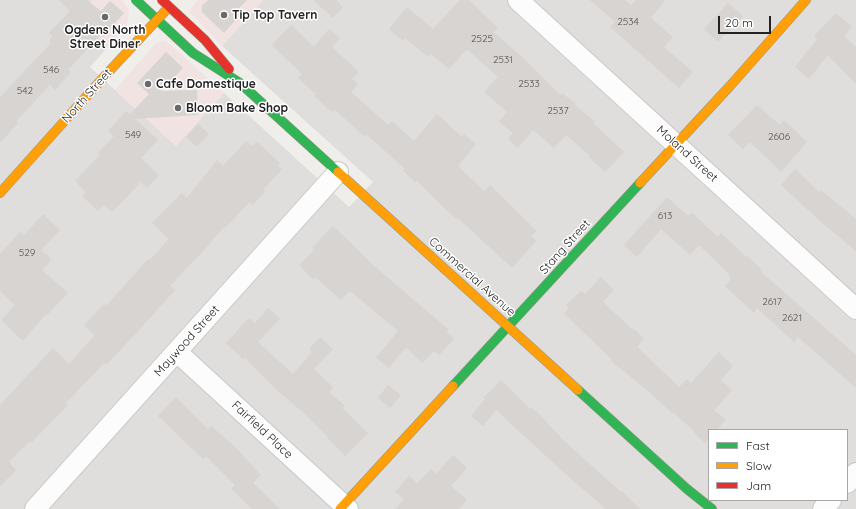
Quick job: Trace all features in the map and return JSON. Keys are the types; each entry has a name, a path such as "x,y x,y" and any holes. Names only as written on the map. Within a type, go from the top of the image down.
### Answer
{"street":[{"name":"Commercial Avenue","path":"136,0 166,7 205,40 240,83 687,489 712,509"},
{"name":"Moland Street","path":"518,0 856,309"},
{"name":"Stang Street","path":"344,508 806,0"},
{"name":"Commercial Avenue","path":"166,7 193,53 240,83"},
{"name":"North Street","path":"0,193 166,7"},
{"name":"Maywood Street","path":"35,509 338,172"},
{"name":"Fairfield Place","path":"177,352 344,508"},
{"path":"848,482 856,474"},
{"name":"Commercial Avenue","path":"687,489 702,509"},
{"path":"823,509 830,501"}],"shaded area":[{"path":"0,0 92,0 76,17 109,46 90,67 176,146 224,93 349,207 373,182 222,46 263,0 856,0 856,509 0,509"},
{"path":"92,0 122,0 129,10 127,26 109,46 76,17"},
{"path":"198,0 263,0 222,46 189,12"},
{"path":"165,41 171,45 224,93 176,146 115,90 156,43"}],"building":[{"path":"59,0 87,0 101,11 110,1 124,13 103,36 101,34 68,70 71,72 55,90 50,85 16,121 18,123 0,143 0,97 51,43 49,41 53,36 49,33 70,11"},
{"name":"Tip Top Tavern","path":"208,0 247,0 237,10 241,14 224,33 202,12 202,6"},
{"path":"313,0 336,0 343,7 333,18"},
{"path":"460,0 469,0 498,28 494,32 499,37 521,56 560,95 562,93 576,104 575,105 595,122 594,124 624,152 605,172 588,156 589,155 566,135 554,148 533,130 518,148 508,139 513,133 499,122 507,112 484,92 498,77 467,49 449,69 431,54 428,57 405,38 403,41 389,29 407,7 433,29"},
{"path":"590,0 625,0 631,5 636,0 665,0 651,18 673,37 664,47 693,72 679,88 610,27 615,22"},
{"path":"728,3 743,16 718,42 704,29"},
{"path":"836,13 852,27 844,36 856,47 856,84 828,55 809,79 795,67 817,39 814,36"},
{"path":"291,25 314,47 329,29 340,38 332,47 359,72 352,79 358,84 351,92 388,125 392,121 414,141 437,114 462,137 464,134 476,144 458,166 484,191 490,185 537,231 531,236 536,241 512,268 458,218 456,219 417,181 415,182 403,171 405,169 366,134 364,136 335,110 332,112 314,96 316,94 298,78 302,74 272,45"},
{"path":"166,52 183,68 161,91 197,90 198,115 135,119 158,140 141,158 159,175 147,188 141,182 112,212 104,205 98,211 82,196 86,192 75,181 100,155 98,153 114,136 108,131 126,111 130,114 149,94 137,83"},
{"path":"757,105 780,125 784,120 807,142 781,172 750,142 743,149 728,135"},
{"path":"198,124 209,134 197,147 186,137"},
{"path":"246,141 253,146 257,142 280,163 278,166 282,169 263,190 265,192 252,205 250,202 225,228 224,227 170,286 175,290 139,330 106,365 104,363 66,403 68,405 33,441 30,441 9,462 16,470 0,486 0,405 53,348 69,364 95,335 84,325 104,304 106,306 148,259 150,260 169,239 152,223 182,193 187,198 217,160 223,166"},
{"path":"795,169 819,192 821,190 856,219 856,251 820,221 781,185"},
{"path":"667,197 688,216 692,213 718,237 721,233 762,270 760,271 856,355 856,388 798,337 794,342 757,308 754,313 725,286 731,279 728,276 730,275 699,245 690,255 661,229 637,257 624,245"},
{"path":"43,214 60,230 41,250 50,257 49,258 51,260 42,270 68,293 47,315 46,314 23,341 1,320 15,305 0,291 0,254 20,232 24,235"},
{"path":"333,226 373,265 449,330 446,332 454,339 439,355 434,351 422,363 406,347 389,368 376,358 398,331 350,291 341,300 315,277 313,279 299,265 314,250 312,248"},
{"path":"601,277 614,290 603,302 644,339 637,347 679,387 687,379 691,383 719,352 733,366 721,380 732,390 714,410 726,420 717,429 708,429 708,439 705,443 673,412 672,413 647,390 611,361 612,360 564,313 569,308 566,305 581,291 585,294"},
{"path":"268,308 280,319 258,342 293,374 312,352 309,349 320,337 333,349 314,369 333,387 329,392 345,406 342,408 368,433 345,456 306,415 278,391 244,357 243,359 226,343 249,318 255,323"},
{"path":"501,380 530,409 531,407 541,416 562,439 621,492 622,491 640,509 606,509 496,410 483,426 471,416 485,399 483,398"},
{"path":"388,385 401,395 390,408 378,398"},
{"path":"176,397 208,429 211,426 235,447 261,475 253,483 280,509 252,509 231,489 235,485 206,456 203,459 158,416"},
{"path":"453,455 467,468 451,486 467,500 459,509 395,509 404,499 395,492 409,476 417,483 431,469 436,474"}],"traffic: fast":[{"path":"136,0 193,53 240,83 338,172"},
{"path":"453,386 640,183"},
{"path":"578,390 687,489 712,509"}],"traffic: slow":[{"path":"640,183 730,86 806,0"},
{"path":"0,193 169,7"},
{"path":"338,172 578,390"},
{"path":"340,509 453,386"}],"traffic: jam":[{"path":"162,0 205,40 229,69"}],"place":[{"name":"Tip Top Tavern","path":"224,15"},
{"name":"Ogdens North Street Diner","path":"105,17"},
{"name":"Cafe Domestique","path":"148,84"},
{"name":"Bloom Bake Shop","path":"178,108"}]}
